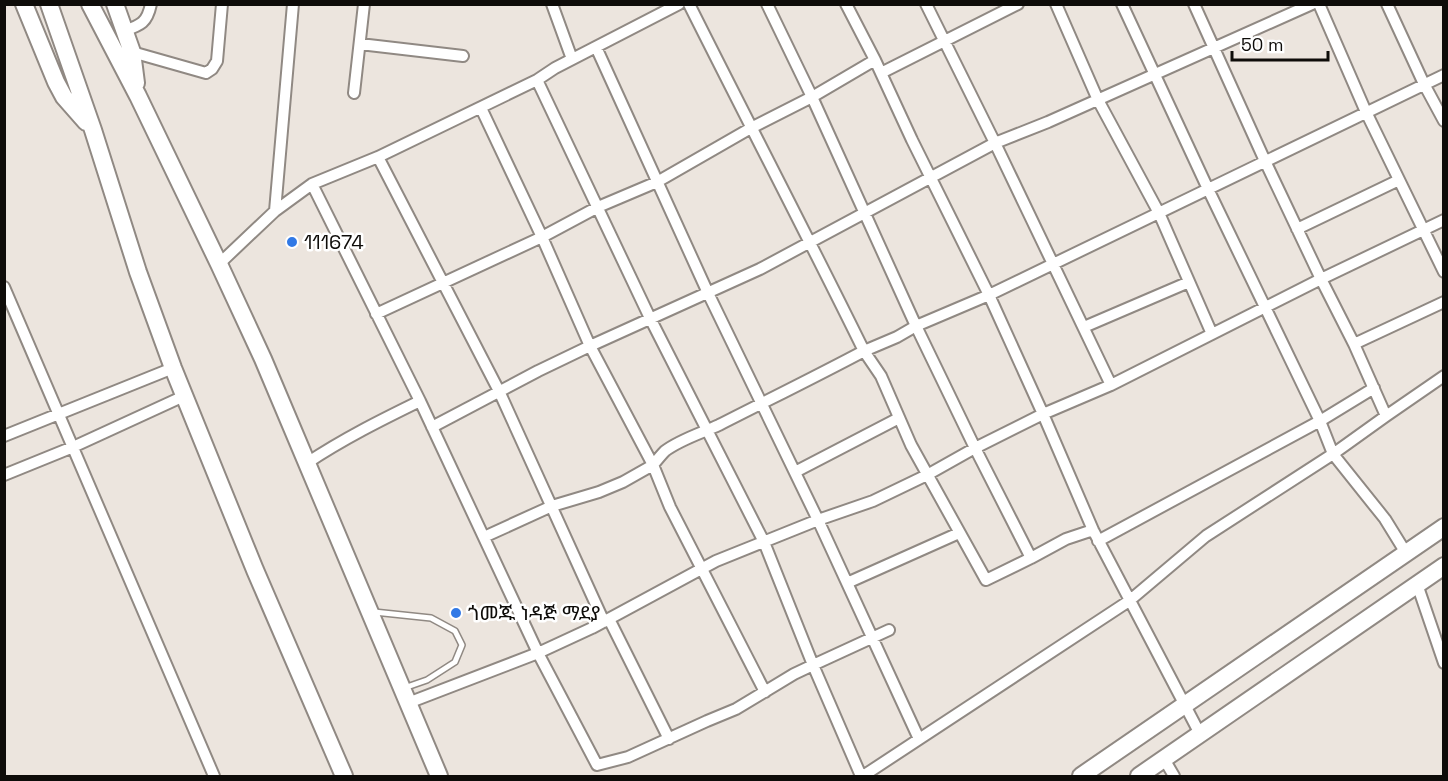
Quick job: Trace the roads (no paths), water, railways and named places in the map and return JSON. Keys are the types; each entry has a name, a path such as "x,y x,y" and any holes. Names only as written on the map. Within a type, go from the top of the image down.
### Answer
{"main road":[{"path":"24,4 64,97 93,130"},
{"path":"49,4 93,130 138,272 173,368 255,570 344,777"},
{"path":"90,4 138,96 263,359 439,777"},
{"path":"115,4 132,52 138,96"},
{"path":"1082,777 1443,528"},
{"path":"1139,777 1443,566"}],"street":[{"path":"124,31 146,20 151,4"},
{"path":"132,52 206,73 217,61 222,4"},
{"path":"275,211 293,4"},
{"path":"354,93 364,4"},
{"path":"552,4 572,59"},
{"path":"219,264 275,211 312,184 378,157 481,108 679,4"},
{"path":"688,4 811,242 864,351 881,376 927,475 986,580 1066,539 1093,530"},
{"path":"767,4 916,326 1031,558"},
{"path":"846,4 989,295 1098,541 1200,734"},
{"path":"926,4 1111,385"},
{"path":"881,73 1018,4"},
{"path":"1056,4 1098,99 1159,213 1212,334"},
{"path":"1122,4 1320,421 1333,454 1385,519 1406,553"},
{"path":"1194,4 1265,162 1354,344 1386,416"},
{"path":"432,427 590,345 760,269 995,143 1048,122 1312,4"},
{"path":"1319,4 1366,112 1443,272"},
{"path":"1387,4 1443,121"},
{"path":"360,44 463,56"},
{"path":"596,47 708,294 818,520 919,739"},
{"path":"376,314 542,237 598,207 657,182 875,60"},
{"path":"484,537 552,506 599,492 622,482 653,465 670,448 811,380 864,351 989,295 1443,75"},
{"path":"537,80 650,318 764,542 813,665 862,777 1129,601 1206,536 1333,454 1443,376"},
{"path":"481,108 590,345 653,465 670,507 765,692"},
{"path":"378,157 499,391 606,620 669,739"},
{"path":"1297,229 1399,180"},
{"path":"312,184 420,401 538,653 597,765 628,757 736,710 794,674 889,630"},
{"path":"405,696 538,653 606,620 716,561 818,520 873,501 1043,414 1111,385 1443,220"},
{"path":"1084,327 1189,282"},
{"path":"4,287 214,777"},
{"path":"1354,344 1443,302"},
{"path":"4,436 173,368"},
{"path":"1098,541 1320,421 1374,388"},
{"path":"4,475 73,447 184,396"},
{"path":"307,464 334,445 420,401"},
{"path":"795,472 899,418"},
{"path":"847,584 959,533"},
{"path":"1417,584 1443,663"},
{"path":"1164,759 1174,777"}],"lane":[{"path":"369,611 431,618 455,631 462,645 455,662 405,696"}],"place":[{"name":"111674","path":"292,242"},
{"name":"ጎመጁ ነዳጅ ማደያ","path":"456,613"}]}
